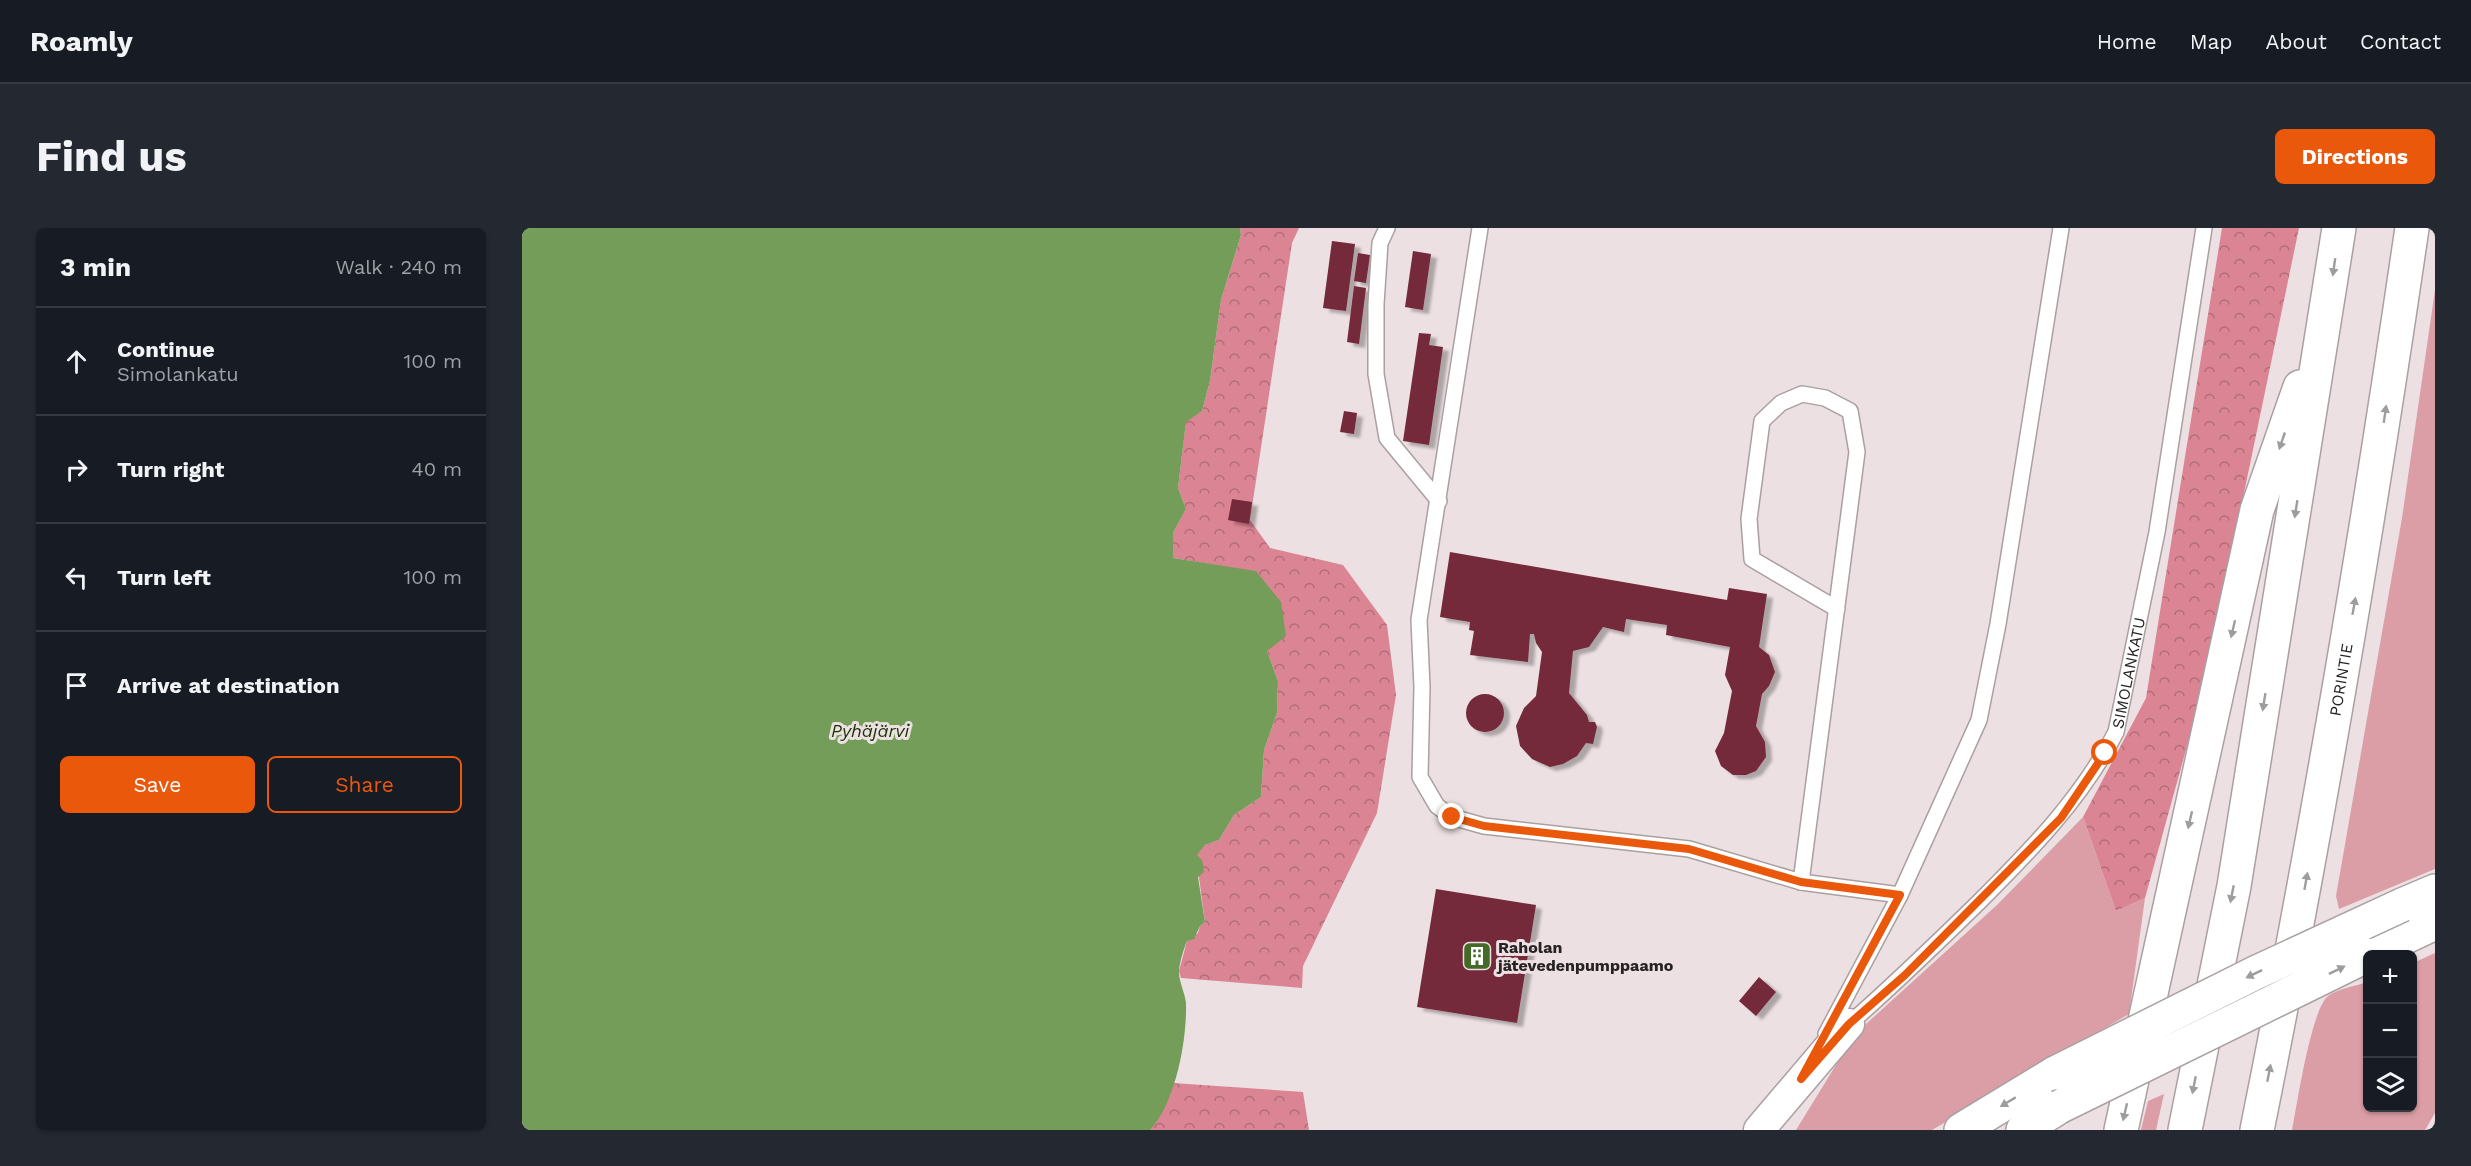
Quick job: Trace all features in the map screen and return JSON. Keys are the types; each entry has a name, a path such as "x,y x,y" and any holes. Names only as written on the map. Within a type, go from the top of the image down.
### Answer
{"highway":[{"path":"2186,1130 2234,885 2329,306 2339,228"},
{"name":"PORINTIE","path":"2257,1130 2302,905 2372,501 2412,228"},
{"path":"2121,1130 2257,510 2329,306"},
{"path":"2375,950 2417,920 2435,891"},
{"path":"1961,1130 2055,1073 2255,973 2417,920"},
{"path":"2023,1130 2059,1107 2363,957"}],"street":[{"name":"SIMOLANKATU","path":"1759,1130 1849,1024"}],"lane":[{"path":"1387,228 1380,243 1376,304 1376,374 1387,438 1439,501"},
{"path":"1480,228 1419,620 1422,687 1420,777 1437,806 1452,817 1484,826 1689,849 1801,882 1900,895"},
{"path":"1801,1079 1900,895 1979,720 1998,624 2061,228"},
{"name":"SIMOLANKATU","path":"1849,1024 1905,975 2061,818 2105,753 2116,732 2157,532 2204,228"},
{"path":"1801,882 1837,609 1857,452 1850,411 1825,398 1802,394 1781,403 1762,421 1749,519 1752,559 1837,609"}],"shaded area":[{"path":"2435,290 2435,869 2339,909 2336,896 2402,518"},
{"path":"2083,817 2116,911 2145,898 2129,1014 1932,1130 1796,1130 1855,1034 1997,905"},
{"path":"2435,953 2435,1113 2425,1130 2292,1130 2310,1038 2322,1005 2328,996 2363,983 2363,1112 2417,1112 2417,961"},
{"path":"2164,1094 2156,1130 2141,1130 2148,1101"}],"green space":[{"path":"1240,228 1299,228 1292,243 1250,520 1270,548 1343,565 1387,625 1396,695 1377,813 1303,966 1302,988 1181,978 1179,971 1187,941 1198,933 1200,926 1205,922 1196,855 1205,845 1219,840 1234,815 1261,797 1264,750 1277,713 1278,681 1267,651 1256,572 1173,558 1173,533 1186,509 1178,488 1186,421 1202,411 1210,381 1221,300 1241,235"},
{"path":"2222,228 2299,228 2205,681 2145,898 2116,911 2083,817 2146,698"},
{"path":"1173,1083 1303,1092 1309,1130 1150,1130 1170,1095"}],"water":[{"name":"Pyhäjärvi","path":"522,228 1240,228 1241,235 1221,300 1210,381 1202,411 1186,422 1178,488 1186,509 1173,533 1173,558 1256,571 1281,602 1286,636 1267,651 1278,681 1277,713 1264,750 1261,797 1234,815 1219,840 1205,845 1197,855 1202,860 1204,872 1198,877 1205,922 1200,926 1194,939 1187,941 1182,956 1179,976 1186,1003 1186,1018 1182,1052 1167,1104 1150,1130 522,1130"}],"building":[{"path":"1332,241 1355,244 1346,311 1323,308"},
{"path":"1413,251 1431,254 1423,310 1405,307"},
{"path":"1358,253 1370,255 1366,283 1354,281"},
{"path":"1354,286 1366,288 1359,344 1347,342"},
{"path":"1419,333 1431,334 1429,345 1443,347 1429,445 1403,441"},
{"path":"1344,411 1357,413 1354,434 1340,432"},
{"path":"1232,499 1252,502 1249,524 1228,520"},
{"path":"1450,552 1727,600 1729,588 1767,594 1759,647 1769,655 1775,672 1769,686 1762,694 1756,726 1765,742 1766,757 1756,771 1746,775 1733,775 1721,766 1715,751 1724,733 1732,691 1725,675 1730,647 1666,635 1667,625 1626,619 1624,632 1603,627 1589,647 1573,651 1569,693 1587,715 1589,722 1595,722 1597,727 1593,744 1586,743 1577,756 1563,764 1550,767 1532,759 1520,746 1516,726 1524,708 1536,696 1542,652 1536,643 1534,634 1530,634 1528,662 1470,655 1474,631 1469,630 1470,622 1440,617"},
{"path":"1485,694 1499,699 1504,713 1499,727 1485,732 1471,727 1466,713 1471,699"},
{"name":"Raholan jätevedenpumppaamo","path":"1436,889 1536,905 1517,1023 1417,1007"},
{"path":"1759,977 1776,992 1756,1016 1739,1001"}],"place":[{"name":"Raholan jätevedenpumppaamo","path":"1477,956"}],"route":[{"path":"1452,817 1484,826 1625,840 1689,849 1801,882 1900,895 1801,1079 1849,1024 1905,975 2061,818 2105,753"}]}
